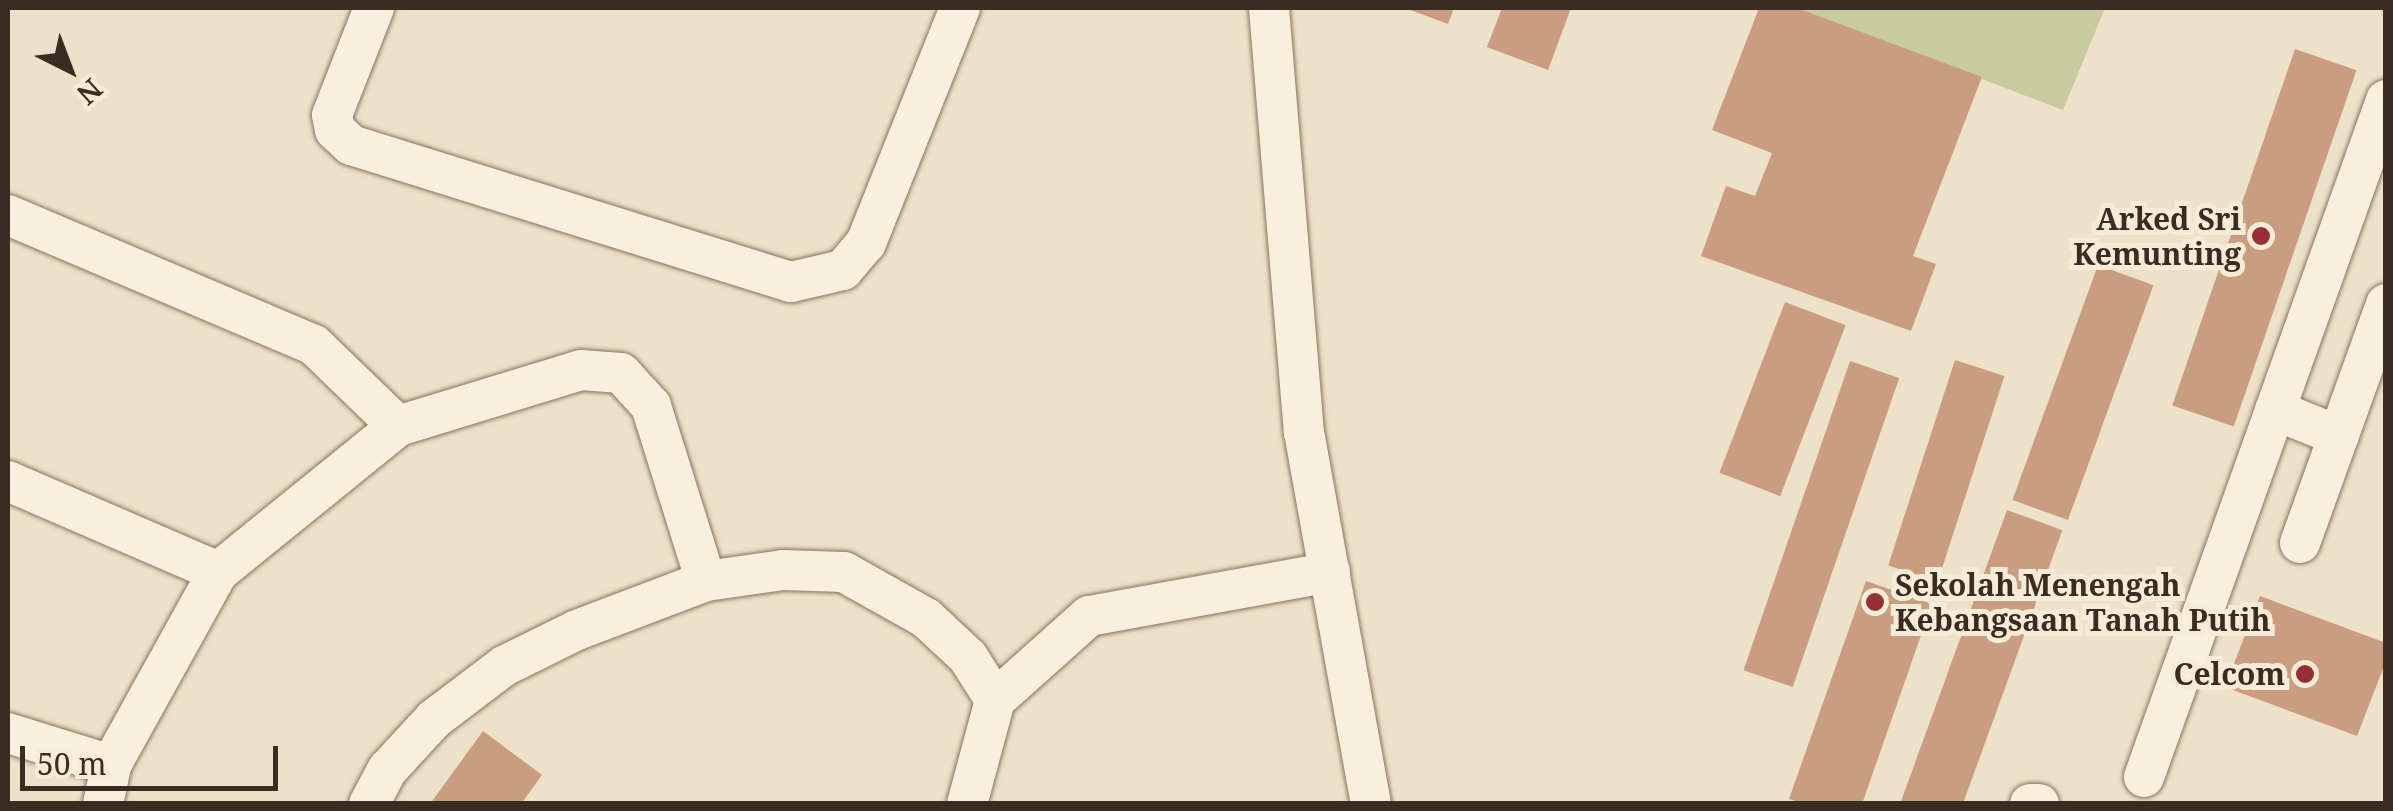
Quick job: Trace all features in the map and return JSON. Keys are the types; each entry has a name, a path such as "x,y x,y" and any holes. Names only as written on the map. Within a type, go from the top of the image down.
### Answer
{"street":[{"path":"374,8 332,115 336,130 351,144 792,282 844,270 866,243 960,8"},
{"path":"1269,8 1289,296 1304,432 1370,804"},
{"path":"2144,777 2386,100"},
{"path":"8,215 314,345 398,426"},
{"path":"2300,542 2386,304"},
{"path":"8,733 107,784 218,572 398,426 580,370 621,373 651,406 706,581"},
{"path":"2275,410 2339,436"},
{"path":"8,480 218,572"},
{"path":"369,804 388,770 434,719 504,666 577,630 706,581 783,570 844,572 926,618 968,656 995,700"},
{"path":"967,804 995,700 1089,616 1330,572"}],"green space":[{"path":"1797,8 2105,8 2063,110"}],"building":[{"path":"1405,8 1454,8 1448,24"},
{"path":"1502,8 1571,8 1548,70 1487,47"},
{"path":"1759,8 1797,8 1982,77 1913,256 1936,264 1911,331 1701,256 1726,186 1755,196 1772,153 1712,130"},
{"name":"Arked Sri Kemunting","path":"2295,49 2356,70 2234,427 2172,405"},
{"path":"2098,265 2153,285 2068,520 2012,500"},
{"path":"1785,302 1846,325 1780,496 1719,473"},
{"path":"1955,360 2004,376 1938,581 1888,565"},
{"path":"1850,361 1899,378 1793,687 1744,670"},
{"path":"2007,510 2062,530 1963,804 1900,804"},
{"path":"1866,581 1932,604 1862,804 1804,804 1789,799"},
{"name":"Celcom","path":"2260,596 2386,643 2386,661 2357,736 2225,687"},
{"path":"483,731 542,775 521,804 430,804"}],"place":[{"name":"Arked Sri Kemunting","path":"2261,236"},
{"name":"Sekolah Menengah Kebangsaan Tanah Putih","path":"1875,602"},
{"name":"Celcom","path":"2305,674"}]}
